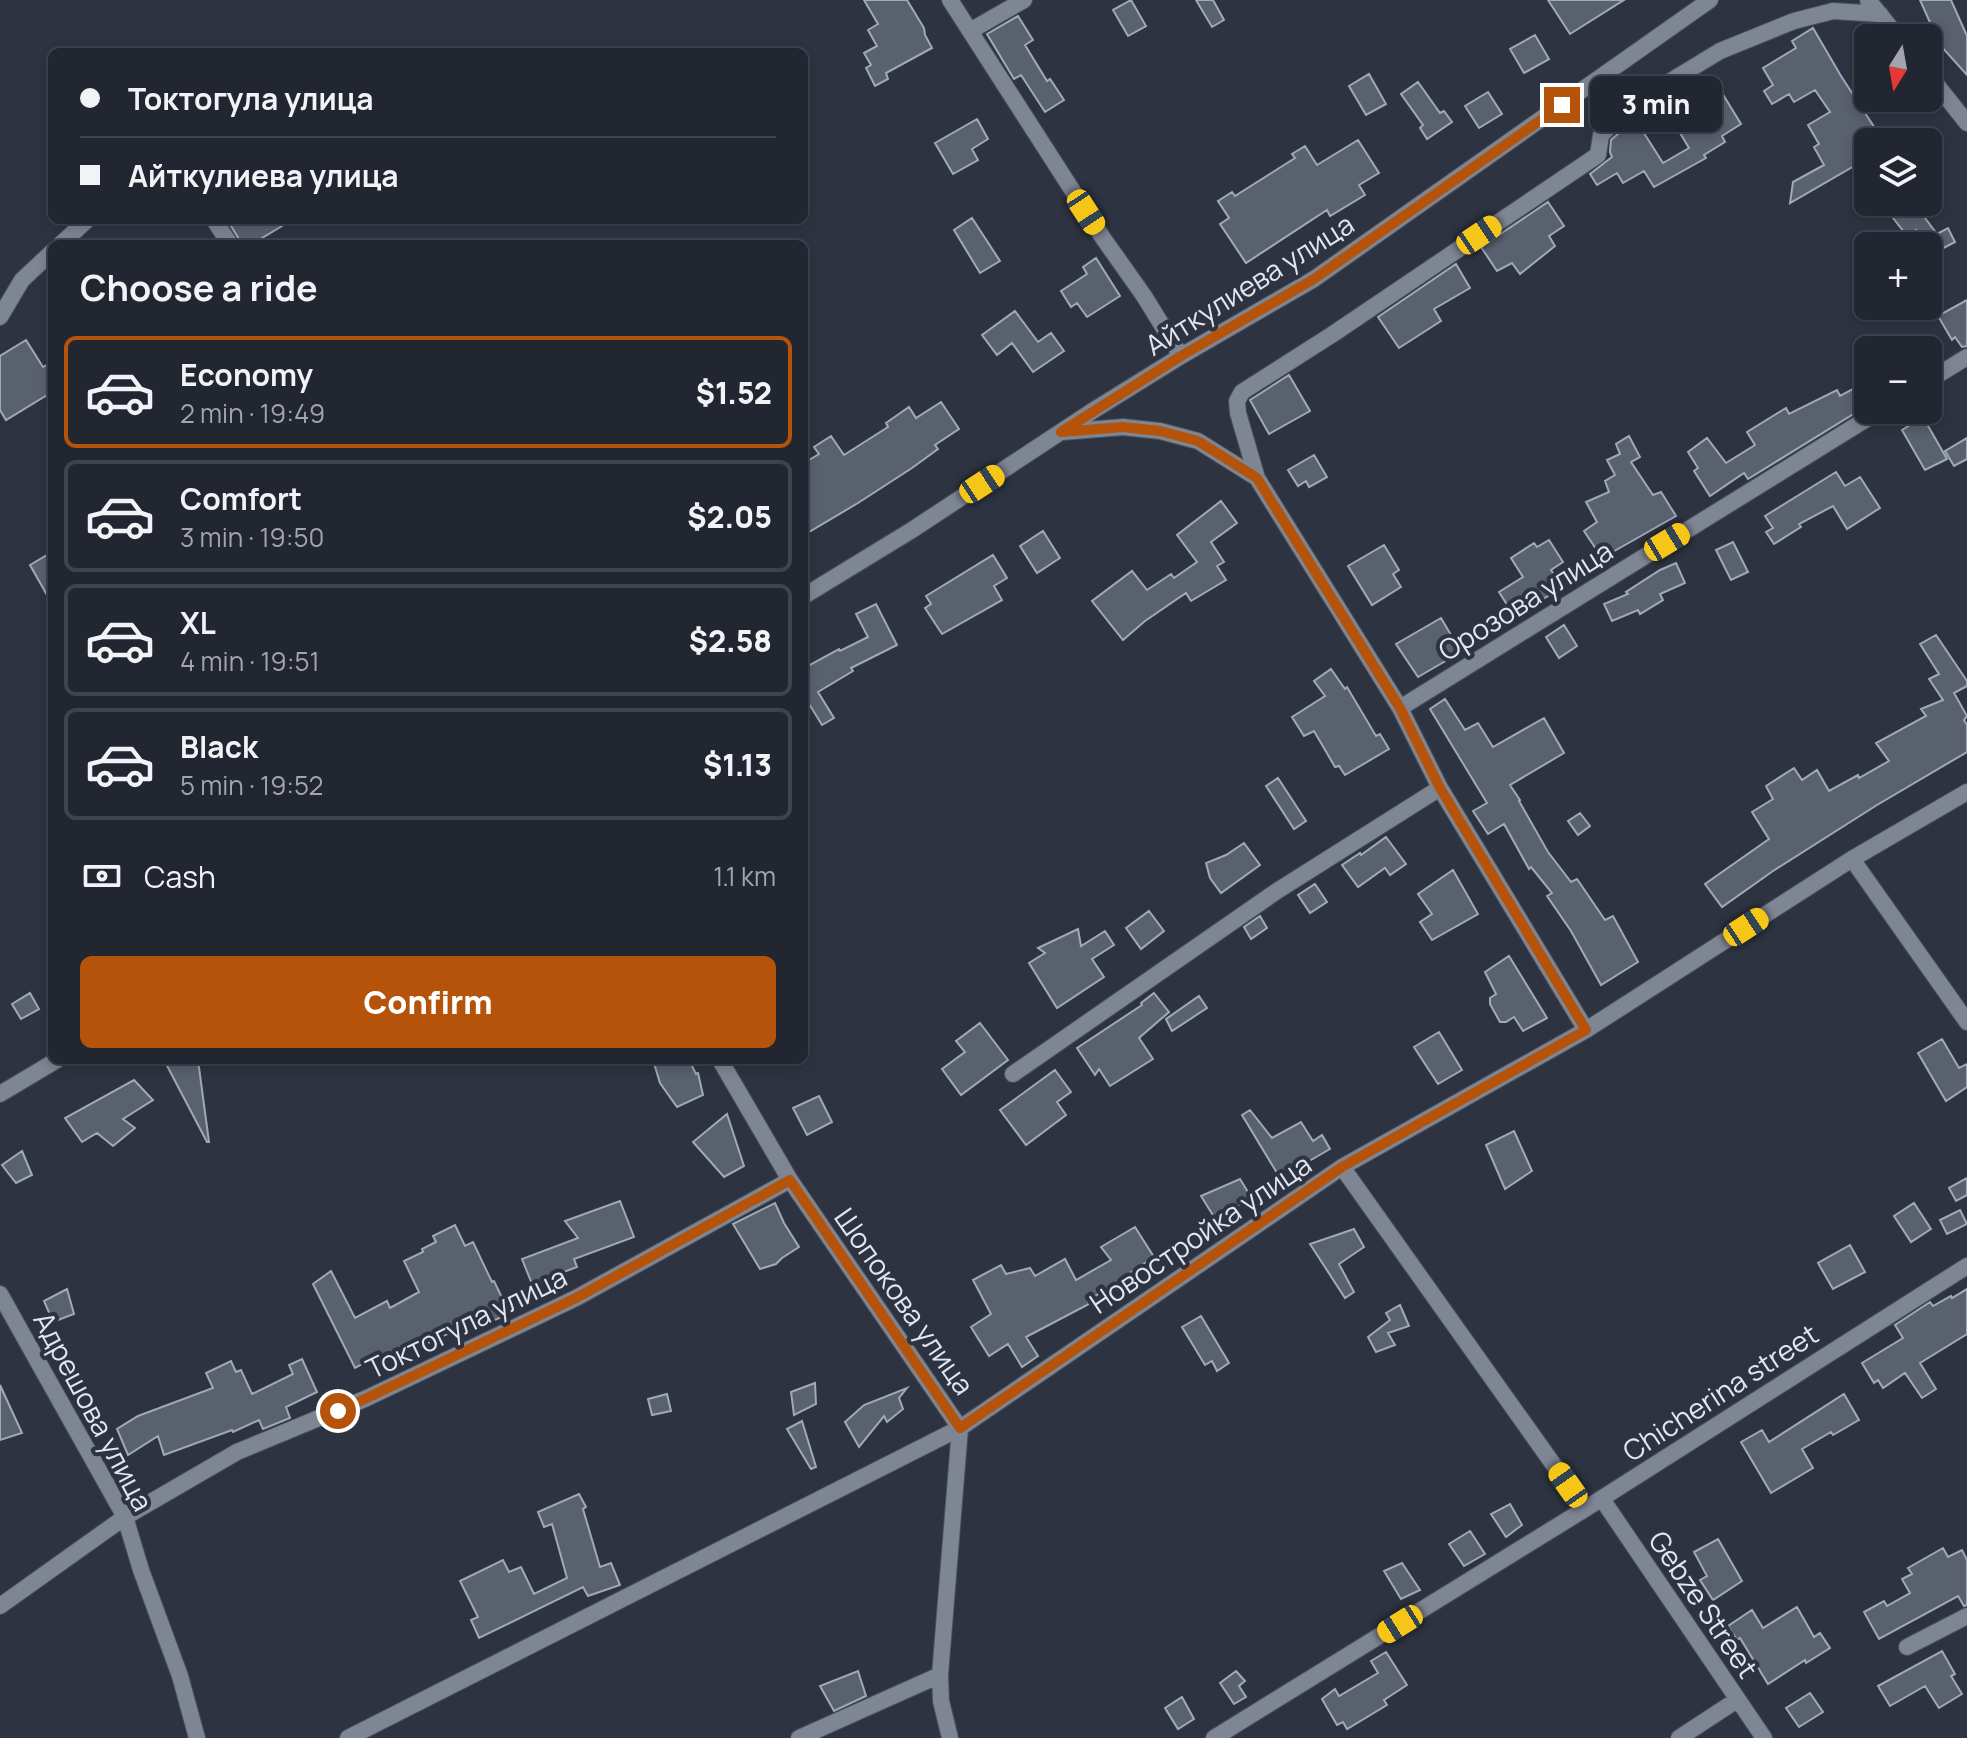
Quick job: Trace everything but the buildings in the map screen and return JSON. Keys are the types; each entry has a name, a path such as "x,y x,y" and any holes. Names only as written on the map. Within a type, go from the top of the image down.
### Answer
{"street":[{"path":"950,0 1181,356"},
{"path":"970,31 1024,0"},
{"name":"Айткулиева улица","path":"808,594 1181,356 1314,279 1710,0"},
{"path":"1868,0 1888,24"},
{"path":"1586,1030 1440,788 1400,708 1257,478 1237,401 1242,392 1598,155 1601,135 1633,104 1720,51 1794,21 1833,11 1880,14"},
{"path":"1942,92 1967,123"},
{"path":"65,240 83,224"},
{"path":"0,317 22,280 48,256"},
{"path":"1942,372 1967,357"},
{"name":"Орозова улица","path":"1400,708 1858,424"},
{"path":"1061,432 1123,427 1160,431 1198,441 1257,478"},
{"path":"1013,1074 1277,891 1440,788"},
{"name":"Новостройка улица","path":"348,1738 960,1428 1342,1167 1586,1030 1852,859 1967,792"},
{"path":"1852,859 1967,1022"},
{"path":"0,1094 50,1064"},
{"name":"Шопокова улица","path":"722,1064 790,1180 960,1428 940,1675 941,1701 950,1738"},
{"path":"1342,1167 1585,1509"},
{"name":"Токтогула улица","path":"0,1606 125,1517 237,1452 367,1398 576,1298 790,1180"},
{"name":"Chicherina street","path":"1214,1738 1602,1499 1967,1266"},
{"name":"Адрешова улица","path":"0,1294 125,1517 180,1676 197,1738"},
{"name":"Gebze Street","path":"1602,1499 1764,1738"},
{"path":"1907,1647 1967,1616"},
{"path":"799,1738 940,1675"},
{"path":"1679,1738 1737,1700"}],"route":[{"path":"338,1411 576,1298 790,1180 960,1428 1342,1167 1586,1030 1440,788 1400,708 1257,478 1198,441 1160,431 1123,427 1061,432 1181,356 1314,279 1562,105"}]}
